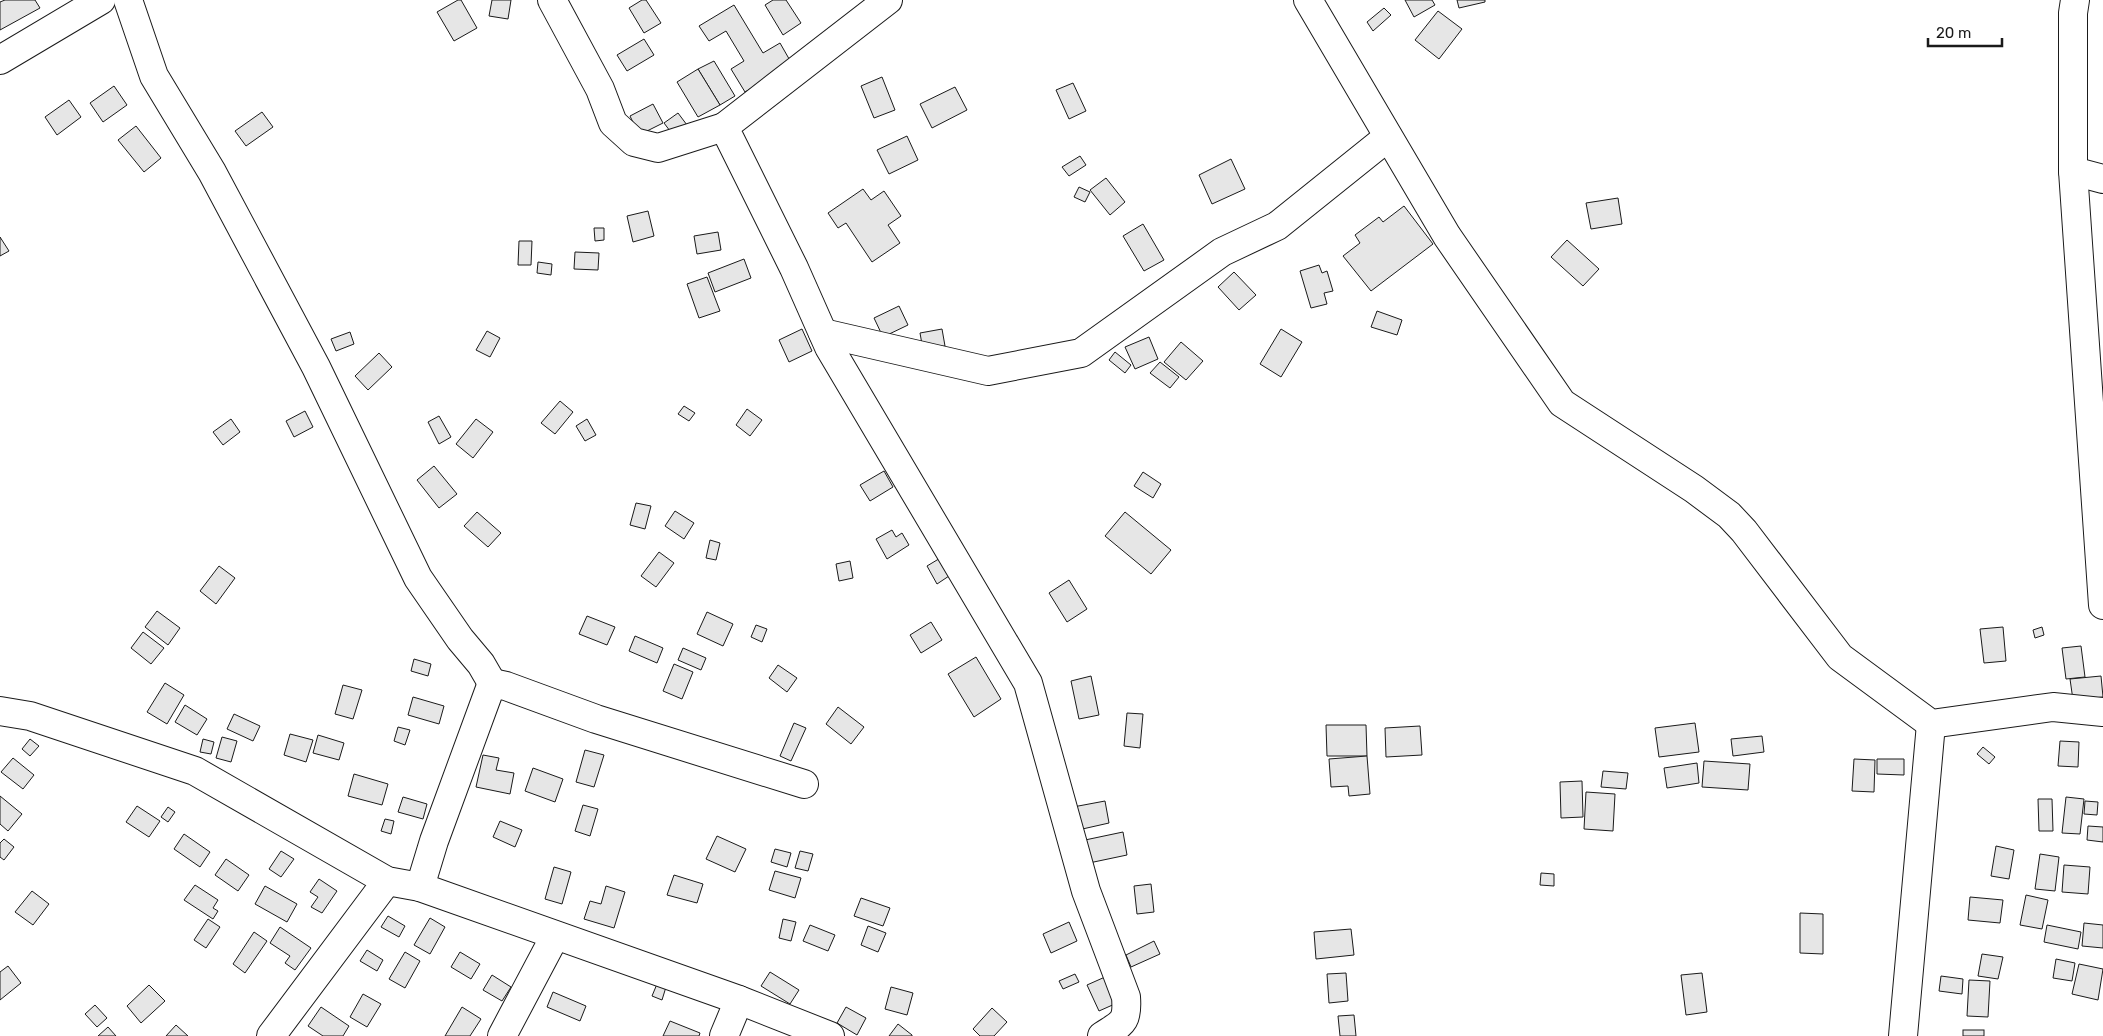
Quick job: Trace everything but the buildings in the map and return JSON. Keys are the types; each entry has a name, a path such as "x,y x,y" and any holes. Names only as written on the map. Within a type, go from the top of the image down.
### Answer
{"street":[{"path":"0,60 100,0"},
{"path":"128,0 154,76 212,172 316,367 418,578 460,639 481,664 492,683 506,686 596,719 804,784"},
{"path":"552,0 600,89 613,123 634,142 658,148 724,127 888,0"},
{"path":"1308,0 1447,236 1562,403 1694,489 1729,515 1744,531 1840,657 1931,724 2053,707 2103,712"},
{"path":"2074,6 2073,171 2103,605"},
{"path":"724,127 794,268 829,347 1028,683 1086,891 1126,998 1127,1013 1122,1024 1102,1036"},
{"path":"822,333 988,370 1081,354 1222,252 1277,226 1388,137"},
{"path":"2073,171 2103,179"},
{"path":"420,887 434,841 492,683"},
{"path":"0,711 30,716 195,770 387,881 420,887 739,1000 830,1036"},
{"path":"1903,1036 1931,724"},
{"path":"271,1036 387,881"},
{"path":"502,1036 554,936"},
{"path":"724,1036 739,1000"}]}
